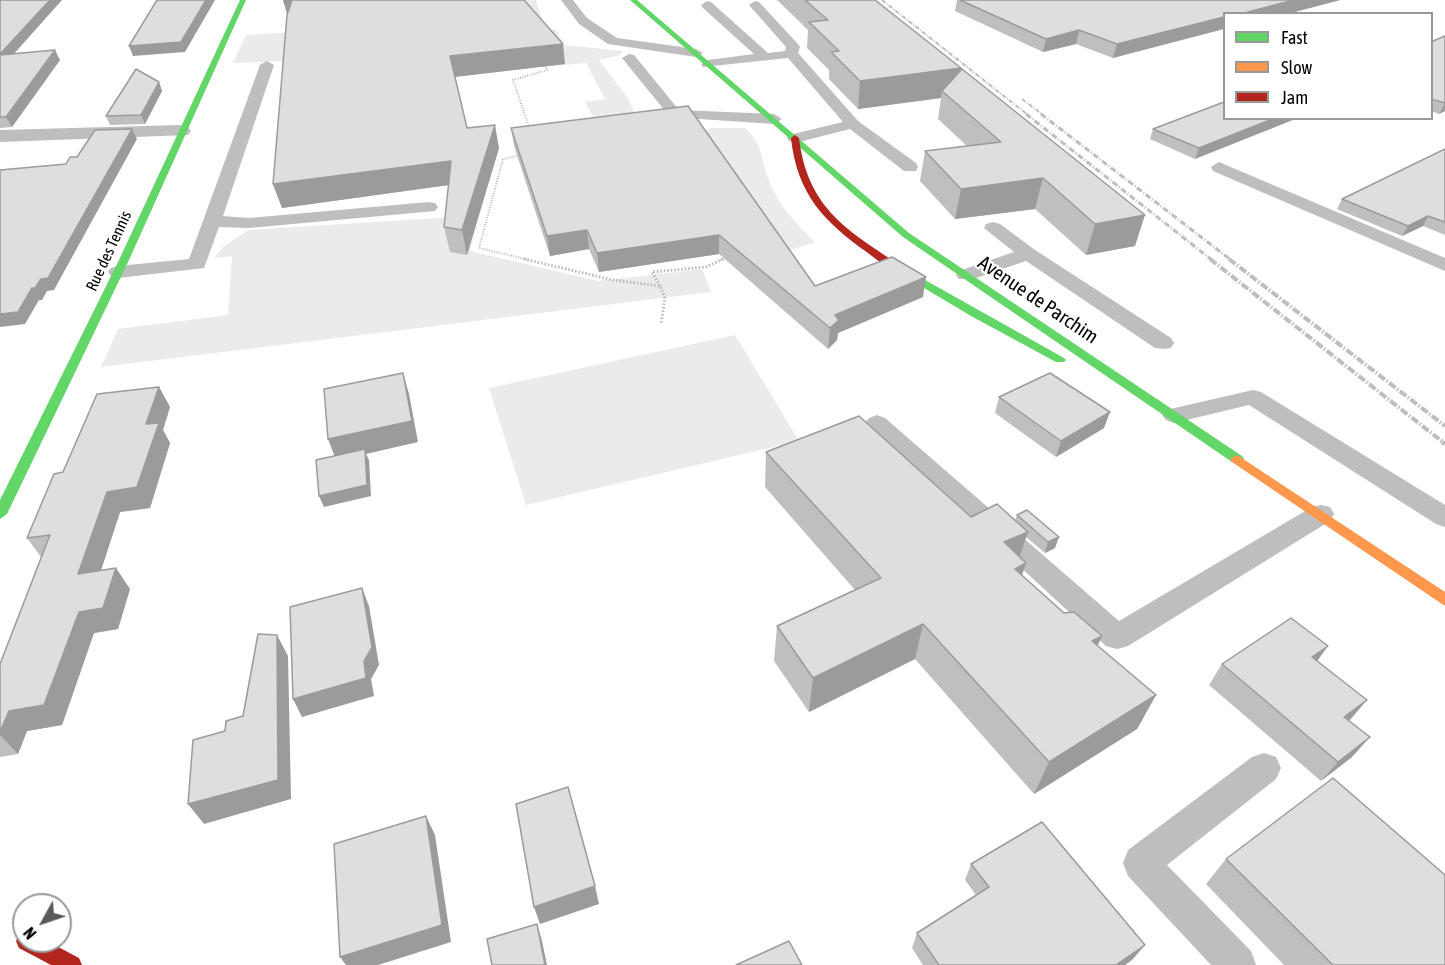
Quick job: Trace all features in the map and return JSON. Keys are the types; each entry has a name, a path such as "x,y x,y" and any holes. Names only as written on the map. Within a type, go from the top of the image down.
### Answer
{"street":[{"name":"Rue des Tennis","path":"0,514 118,272 243,0"},
{"name":"Avenue de Parchim","path":"633,0 906,234 1445,600"},
{"path":"0,136 181,131"},
{"path":"795,138 795,157 805,186 836,224 884,259 991,324 1075,368 1145,396"},
{"path":"49,953 72,965"}],"lane":[{"path":"567,0 583,21 613,41 696,53"},
{"path":"707,5 765,57"},
{"path":"755,5 794,47 791,54"},
{"path":"708,64 791,54"},
{"path":"791,54 853,124 910,167"},
{"path":"629,58 675,114 774,119"},
{"path":"118,272 196,264 267,65"},
{"path":"795,138 853,124"},
{"path":"1219,167 1445,265"},
{"path":"212,221 249,223 429,207"},
{"path":"993,228 1028,254 1164,343"},
{"path":"966,275 1028,254"},
{"path":"1174,415 1253,397 1445,517"},
{"path":"877,423 1116,637 1321,514"},
{"path":"1237,965 1141,863 1264,768"}],"path":[{"path":"532,139 513,80 547,70 543,60"},
{"path":"528,154 503,159 479,248 613,280 660,286"},
{"path":"661,324 665,298 652,272 706,267 722,258 733,256"}],"shaded area":[{"path":"507,0 536,0 542,19 291,61 233,63 246,35 401,25"},
{"path":"555,28 564,45 623,51 620,55 599,60 627,97 643,129 603,134 585,102 605,99 586,63 551,66 539,41"},
{"path":"710,128 746,128 759,147 768,178 777,197 794,221 815,242 779,254 775,240 706,132"},
{"path":"453,217 477,222 470,251 598,281 702,269 711,292 101,367 118,329 228,315 232,256 214,258 223,247 248,230"},
{"path":"735,335 799,441 526,505 489,388"}],"building":[{"path":"0,0 50,0 0,54"},
{"path":"157,0 206,0 181,42 129,46"},
{"path":"292,0 524,0 563,44 450,56 467,128 495,125 462,230 444,227 451,161 273,184 287,15"},
{"path":"805,0 875,0 961,68 860,81 831,52 839,51 809,22 828,20"},
{"path":"960,0 1294,0 1248,12 1223,12 1223,17 1117,44 1079,30 1046,39"},
{"path":"1445,36 1445,103 1433,100 1433,41"},
{"path":"55,50 6,117 0,117 0,55"},
{"path":"136,69 159,82 141,115 106,116"},
{"path":"962,69 1145,215 1095,224 1043,178 961,189 925,151 1001,142 942,91"},
{"path":"1223,102 1223,120 1270,120 1199,148 1153,129"},
{"path":"688,106 815,286 892,257 926,277 835,315 839,320 830,328 719,235 597,253 587,230 547,236 511,128"},
{"path":"132,129 48,278 41,279 35,288 32,288 18,312 0,314 0,170 66,164 70,157 77,157 95,130"},
{"path":"1445,149 1445,222 1428,216 1408,226 1342,199"},
{"path":"403,373 412,421 328,439 324,389"},
{"path":"1050,373 1110,412 1061,441 999,397"},
{"path":"159,387 146,424 159,423 137,487 107,492 78,574 116,568 103,608 79,612 44,705 9,711 0,732 0,664 50,535 27,538 54,474 63,472 97,394"},
{"path":"859,416 971,517 997,504 1028,532 1004,542 1026,563 1015,569 1064,613 1074,612 1102,636 1092,641 1156,695 1049,762 923,624 813,678 777,626 881,578 766,452"},
{"path":"365,449 367,485 319,496 316,460"},
{"path":"1027,510 1059,537 1048,542 1017,515"},
{"path":"362,588 372,647 364,661 366,678 293,699 290,607"},
{"path":"1291,618 1328,646 1312,657 1367,700 1344,717 1370,737 1338,762 1222,664"},
{"path":"258,634 277,635 278,780 188,804 193,740 225,731 226,721 243,716"},
{"path":"1333,778 1445,875 1445,965 1333,965 1226,859"},
{"path":"568,787 595,886 534,907 516,804"},
{"path":"426,816 442,925 340,957 334,844"},
{"path":"1042,822 1145,945 1116,965 939,965 917,933 989,887 971,864"},
{"path":"537,924 545,965 492,965 487,939"},
{"path":"789,941 802,965 736,965"}],"railway":[{"path":"882,0 1028,115"},
{"path":"1022,99 1043,115"},
{"path":"1026,114 1212,260"},
{"path":"1041,114 1231,260"},
{"path":"1210,259 1444,443"},
{"path":"1229,259 1445,426"}],"traffic: fast":[{"path":"0,514 124,260 243,0"},
{"path":"633,0 906,235 1237,459"},
{"path":"893,265 975,314 1060,360"}],"traffic: slow":[{"path":"1237,459 1445,600"}],"traffic: jam":[{"path":"795,138 797,160 804,180 826,214 857,241 893,265"},
{"path":"49,953 72,965"}]}
